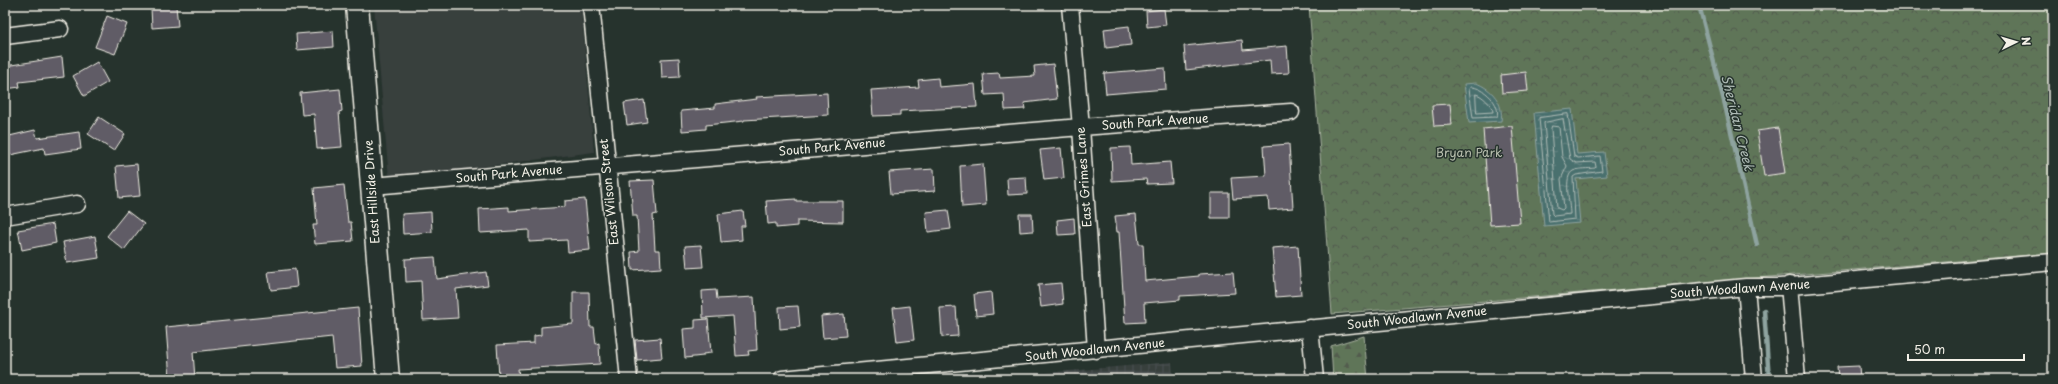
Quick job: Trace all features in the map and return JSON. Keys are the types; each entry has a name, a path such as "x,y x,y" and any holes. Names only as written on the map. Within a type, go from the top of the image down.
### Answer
{"main road":[{"name":"East Hillside Drive","path":"357,5 388,379"}],"street":[{"name":"East Wilson Street","path":"590,5 629,379"},
{"name":"East Grimes Lane","path":"1070,5 1096,350"},
{"path":"5,36 60,29"},
{"name":"South Park Avenue","path":"372,186 1080,127 1291,112"},
{"path":"5,216 77,204"},
{"name":"South Woodlawn Avenue","path":"782,379 1746,287 1789,285 2053,262"},
{"path":"1789,285 1797,379"},
{"path":"1746,287 1754,379"},
{"path":"1310,328 1314,379"}],"shaded area":[{"path":"374,5 581,5 594,152 389,179"},
{"path":"1172,362 1173,379 978,379"}],"green space":[{"name":"Bryan Park","path":"1309,5 2053,5 2053,253 1332,314"},
{"path":"1364,336 1368,379 1333,379 1331,346"}],"water":[{"path":"1476,83 1487,89 1496,98 1501,108 1501,121 1469,123 1464,84"},
{"path":"1572,109 1577,154 1604,152 1607,176 1576,179 1580,223 1544,226 1534,113"}],"building":[{"path":"176,6 178,26 152,28 151,8"},
{"path":"1164,9 1166,25 1147,27 1146,11"},
{"path":"107,16 127,24 115,54 95,47"},
{"path":"1129,26 1131,45 1106,48 1104,29"},
{"path":"333,31 334,47 297,50 296,34"},
{"path":"1242,40 1243,50 1287,46 1289,73 1271,74 1270,60 1186,70 1184,46"},
{"path":"62,57 64,77 19,82 20,87 5,89 5,66"},
{"path":"679,58 680,77 662,78 661,59"},
{"path":"97,62 108,82 84,96 73,76"},
{"path":"1053,64 1057,99 1024,103 1025,109 1005,110 1004,94 985,95 983,74 999,73 1000,78 1035,76 1034,66"},
{"path":"1165,68 1166,89 1106,94 1104,73"},
{"path":"1526,72 1528,91 1502,93 1501,75"},
{"path":"938,78 939,87 975,84 977,107 900,111 900,115 873,116 871,90 919,87 918,80"},
{"path":"340,89 342,111 339,112 342,147 317,149 314,114 302,115 300,93"},
{"path":"827,93 828,115 744,120 706,125 706,129 682,131 681,111 715,108 715,104 757,99 756,97"},
{"path":"644,100 647,122 627,125 624,103"},
{"path":"1450,104 1452,125 1434,126 1432,105"},
{"path":"99,117 125,134 114,151 88,134"},
{"path":"1512,126 1520,223 1490,225 1483,129"},
{"path":"1778,128 1785,173 1764,176 1757,131"},
{"path":"35,130 37,138 79,132 81,149 45,154 44,148 5,156 5,137"},
{"path":"1289,144 1293,208 1269,210 1268,197 1233,199 1231,178 1266,176 1264,146"},
{"path":"1130,147 1131,165 1170,162 1172,183 1147,184 1146,179 1112,181 1111,148"},
{"path":"1061,148 1064,178 1044,180 1040,150"},
{"path":"137,164 140,196 119,198 116,166"},
{"path":"983,164 986,205 962,207 960,166"},
{"path":"934,169 935,191 891,194 889,172"},
{"path":"1026,177 1027,194 1008,195 1007,178"},
{"path":"654,180 657,214 653,215 655,250 660,250 661,268 632,270 631,252 639,251 637,216 633,216 630,181"},
{"path":"344,185 348,222 351,222 353,241 315,244 313,225 317,225 314,188"},
{"path":"1211,193 1229,193 1229,218 1211,218"},
{"path":"585,199 590,250 568,252 567,240 529,242 529,230 480,233 479,209 509,207 509,211 565,207 565,201"},
{"path":"796,199 796,201 843,201 843,222 797,221 797,226 776,228 776,223 768,224 766,201"},
{"path":"948,210 951,229 928,232 926,212"},
{"path":"127,211 144,224 124,250 107,236"},
{"path":"743,211 745,226 741,226 742,240 721,242 718,214"},
{"path":"431,212 432,232 403,234 402,214"},
{"path":"1019,214 1032,214 1033,231 1020,232"},
{"path":"1136,214 1139,244 1143,244 1145,281 1199,276 1199,274 1233,272 1235,293 1180,296 1180,300 1144,303 1145,322 1125,323 1119,232 1117,232 1115,216"},
{"path":"1074,218 1075,234 1058,235 1057,220"},
{"path":"53,224 56,243 22,250 18,230"},
{"path":"95,236 99,258 67,263 63,242"},
{"path":"701,245 703,267 687,268 685,246"},
{"path":"1298,246 1301,295 1276,297 1272,248"},
{"path":"435,257 437,279 486,272 488,285 456,289 458,318 423,320 421,281 406,282 405,259"},
{"path":"295,269 297,287 271,290 268,272"},
{"path":"1061,283 1063,304 1041,307 1038,285"},
{"path":"716,290 717,299 754,297 757,350 748,351 749,355 736,356 733,316 703,318 702,291"},
{"path":"573,292 589,292 590,327 594,327 596,344 599,343 600,364 518,369 519,376 499,377 497,345 534,343 534,336 541,335 541,327 573,324"},
{"path":"991,292 993,314 976,316 974,294"},
{"path":"798,306 800,327 780,329 779,307"},
{"path":"910,306 914,340 897,342 893,308"},
{"path":"956,307 958,336 942,337 940,308"},
{"path":"358,308 362,366 335,368 332,337 193,352 195,379 170,379 166,327"},
{"path":"844,314 846,336 823,338 821,316"},
{"path":"708,319 711,353 703,354 703,356 685,358 683,329 695,328 695,320"},
{"path":"660,338 662,358 637,360 635,340"},
{"path":"1859,366 1860,379 1838,379 1837,367"}],"waterway":[{"name":"Sheridan Creek","path":"1699,5 1725,105 1757,245"},
{"name":"Sheridan Creek","path":"1764,310 1769,379"}]}
